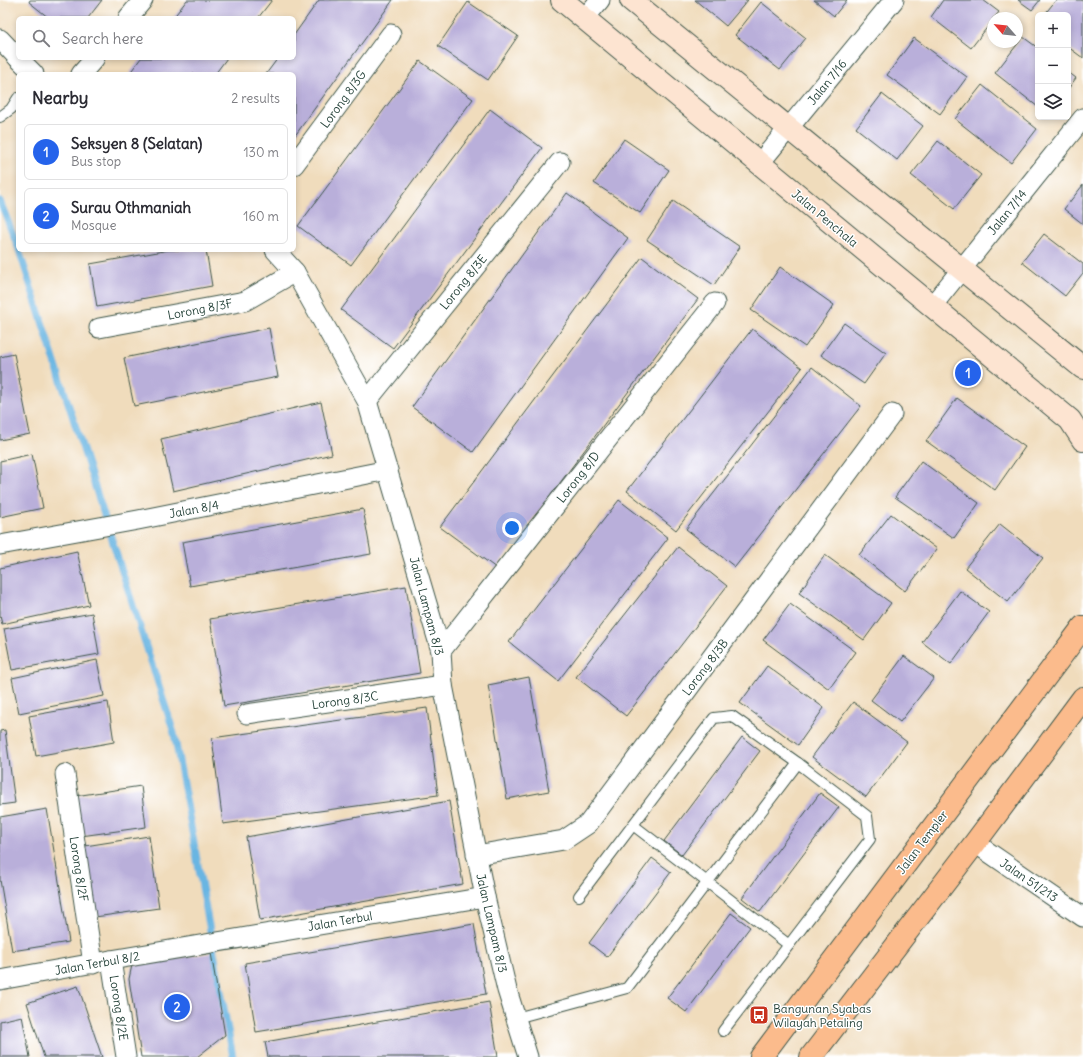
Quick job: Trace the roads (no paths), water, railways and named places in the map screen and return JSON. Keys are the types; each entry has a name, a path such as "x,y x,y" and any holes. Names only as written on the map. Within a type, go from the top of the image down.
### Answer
{"main road":[{"name":"Jalan Penchala","path":"562,0 1070,420 1083,440"},
{"path":"631,0 1083,368"},
{"name":"Jalan Templer","path":"761,1057 1083,627"},
{"path":"811,1057 975,843 1083,698"}],"street":[{"path":"130,16 143,0"},
{"path":"584,19 600,0"},
{"name":"Jalan 7/16","path":"759,164 894,0"},
{"name":"Lorong 8/3G","path":"296,162 391,34"},
{"path":"0,39 16,56"},
{"path":"20,60 31,72"},
{"path":"84,72 93,60"},
{"name":"Jalan 7/14","path":"932,306 1083,118"},
{"name":"Lorong 8/3E","path":"367,401 560,162"},
{"name":"Jalan Lampam 8/3","path":"277,252 295,272 367,401 441,651 443,685 476,855 508,990 528,1057"},
{"name":"Lorong 8/3F","path":"100,328 245,301 295,272"},
{"name":"Lorong 8/D","path":"441,651 715,303"},
{"name":"Lorong 8/3B","path":"476,855 564,840 588,824 892,414"},
{"name":"Jalan 8/4","path":"0,545 138,520 388,470"},
{"name":"Lorong 8/3C","path":"247,714 443,685"},
{"name":"Lorong 8/2F","path":"65,774 102,962"},
{"name":"Jalan 51/213","path":"975,843 1083,917"},
{"name":"Jalan Terbul","path":"195,946 485,897"},
{"name":"Jalan Terbul 8/2","path":"0,980 195,946"},
{"name":"Lorong 8/2E","path":"102,962 126,1057"}],"lane":[{"path":"0,117 11,109 16,101"},
{"path":"579,896 714,718 732,716 798,763 866,816 870,840 722,1031"},
{"path":"516,1018 626,988 798,763"},
{"path":"633,825 789,945"}],"waterway":[{"path":"0,201 16,242"},
{"path":"20,252 174,733 233,1057"}],"place":[{"name":"Seksyen 8 (Selatan)","path":"968,373"},
{"name":"Surau Othmaniah","path":"177,1007"},
{"name":"Bangunan Syabas Wilayah Petaling","path":"759,1015"}]}
